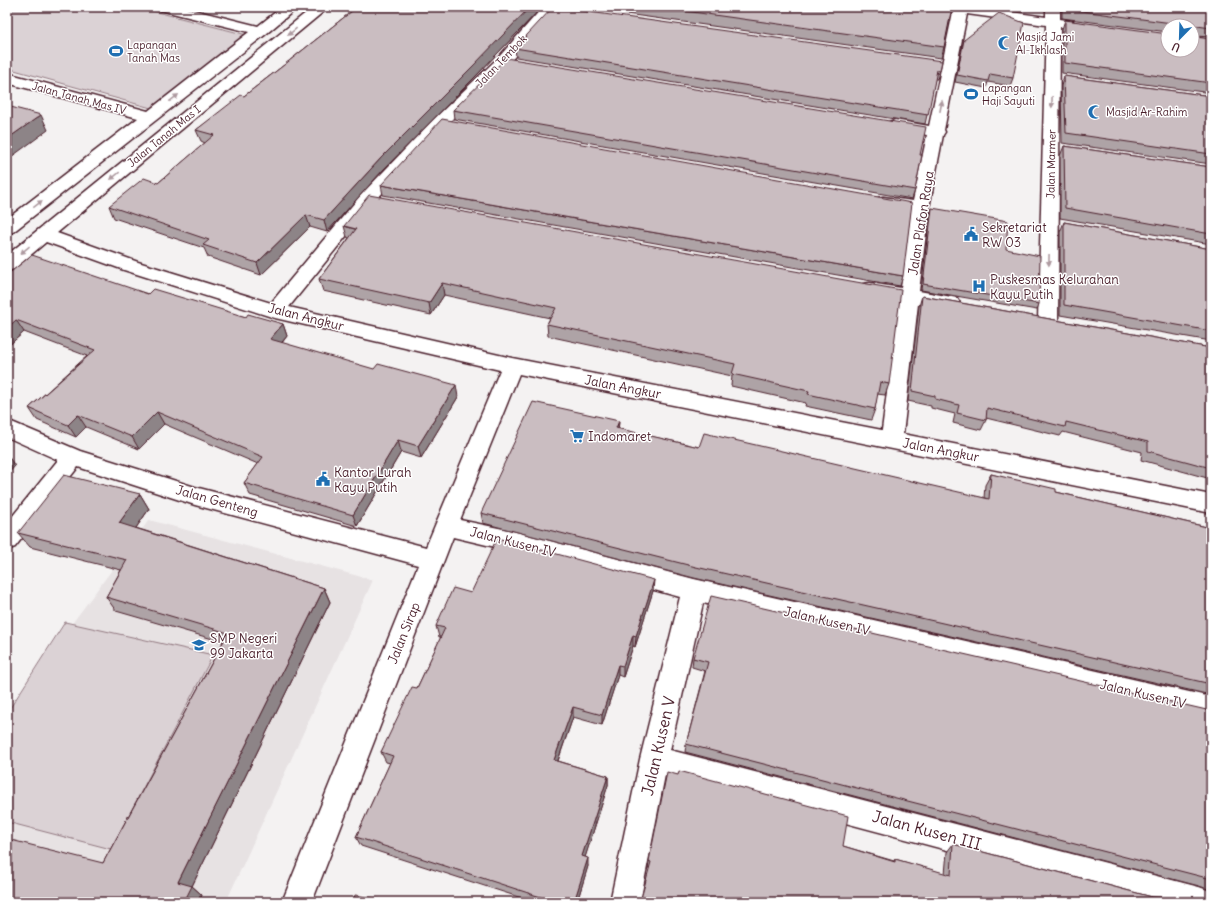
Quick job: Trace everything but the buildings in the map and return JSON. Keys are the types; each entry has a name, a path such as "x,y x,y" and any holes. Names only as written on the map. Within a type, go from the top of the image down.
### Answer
{"street":[{"path":"165,7 261,30"},
{"name":"Jalan Tanah Mas I","path":"7,228 291,7"},
{"name":"Jalan Tanah Mas I","path":"7,265 322,7"},
{"path":"956,8 1053,15 1084,26"},
{"name":"Jalan Plafon Raya","path":"892,440 920,208 937,132 941,64 956,8"},
{"name":"Jalan Tembok","path":"275,311 367,199 447,125 511,62 555,9"},
{"name":"Jalan Marmer","path":"1048,321 1058,224 1060,79 1053,15"},
{"name":"Jalan Tanah Mas IV","path":"7,78 151,116"},
{"path":"881,123 937,132"},
{"path":"866,198 920,208"},
{"path":"367,199 390,203"},
{"name":"Jalan Angkur","path":"44,234 130,266 275,311 512,365 1211,504"},
{"path":"855,286 964,306"},
{"name":"Jalan Sirap","path":"297,902 446,526 512,365"},
{"name":"Jalan Genteng","path":"7,428 73,457 195,496 433,559"},
{"path":"7,540 73,457"},
{"name":"Jalan Kusen IV","path":"446,526 508,540 694,590 1211,709"},
{"name":"Jalan Kusen V","path":"625,902 654,759 694,590"},
{"name":"Jalan Kusen III","path":"654,759 1199,902"}],"shaded area":[{"name":"Lapangan Tanah Mas","path":"7,7 137,7 247,35 151,108 7,68"},
{"name":"SMP Negeri 99 Jakarta","path":"149,520 373,580 226,902 7,902 7,711"},
{"path":"65,622 213,655 111,849 7,822 7,713"}],"place":[{"name":"Masjid Jami Al-Ikhlash","path":"1005,43"},
{"name":"Lapangan Tanah Mas","path":"116,51"},
{"name":"Lapangan Haji Sayuti","path":"971,94"},
{"name":"Masjid Ar-Rahim","path":"1095,112"},
{"name":"Sekretariat RW 03","path":"971,234"},
{"name":"Puskesmas Kelurahan Kayu Putih","path":"979,286"},
{"name":"Indomaret","path":"577,436"},
{"name":"Kantor Lurah Kayu Putih","path":"323,479"},
{"name":"SMP Negeri 99 Jakarta","path":"199,645"}]}
